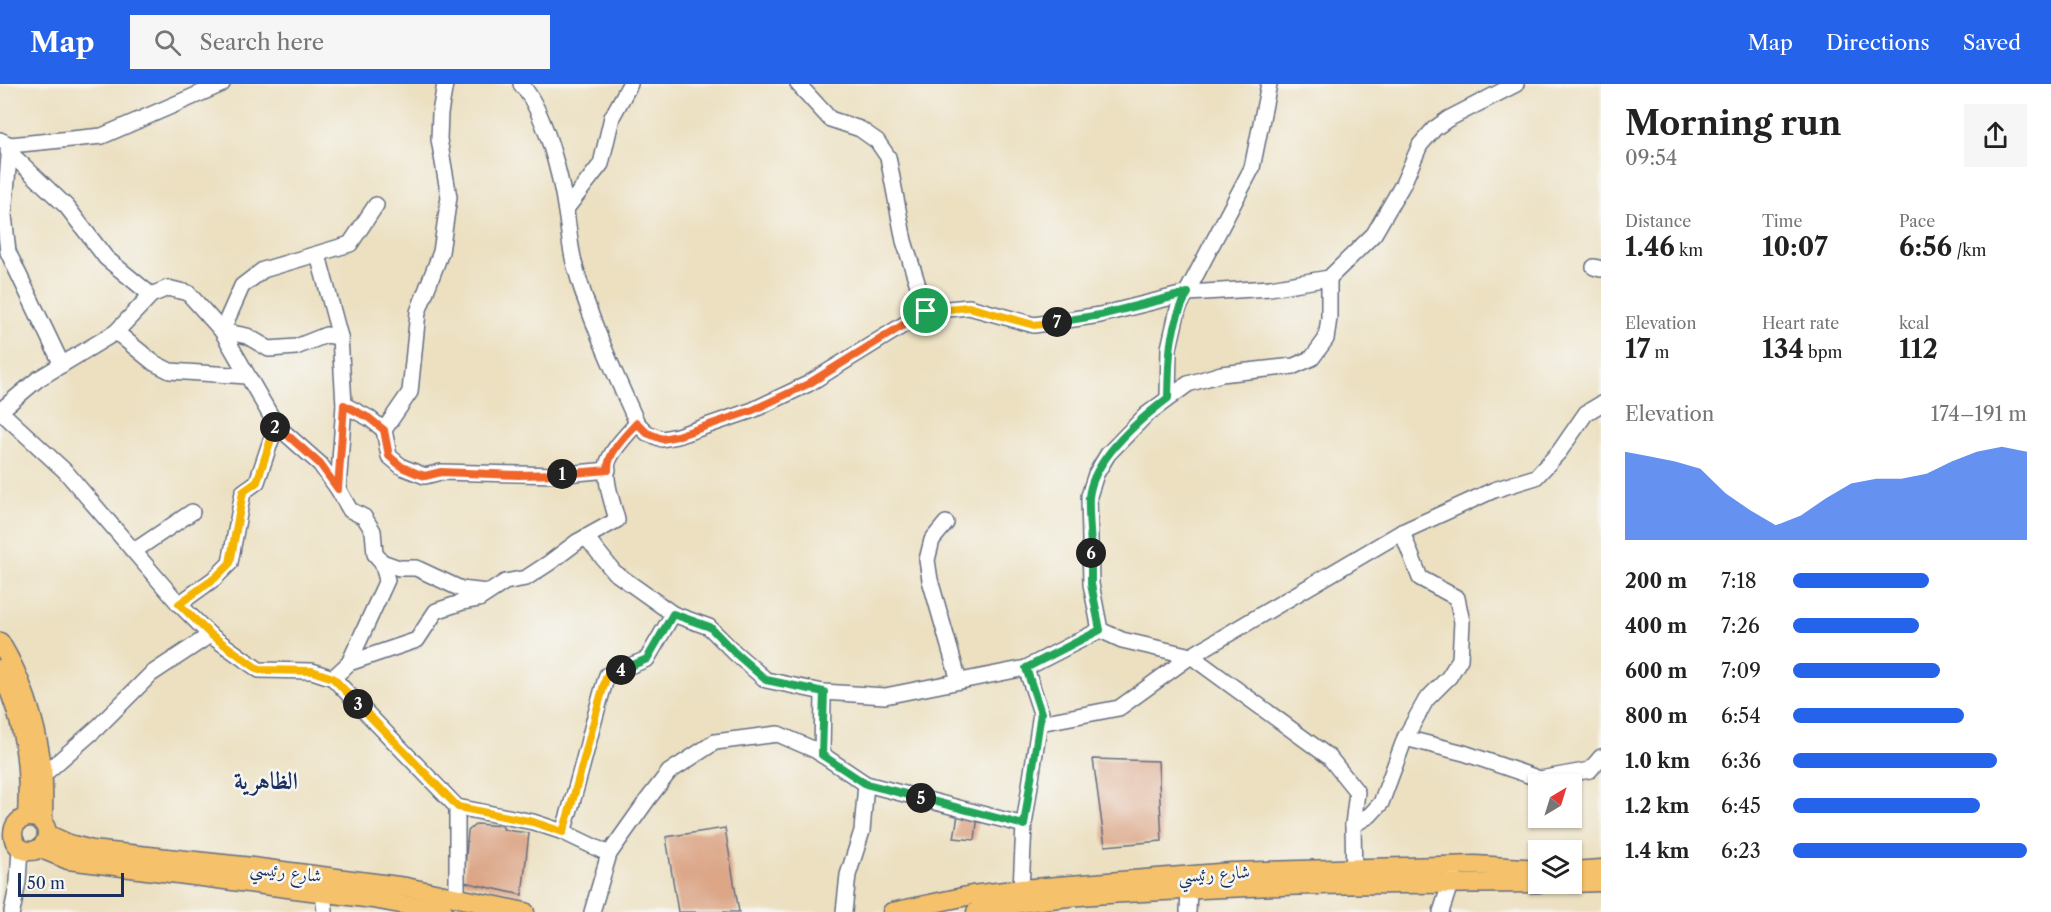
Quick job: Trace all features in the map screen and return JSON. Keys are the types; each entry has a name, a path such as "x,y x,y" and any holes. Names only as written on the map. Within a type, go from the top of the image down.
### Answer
{"main road":[{"path":"0,642 13,664 25,693 37,741 42,776 39,830 28,851 11,836 18,822 39,830"},
{"path":"0,669 18,712 26,744 39,830"},
{"name":"شارع رئيسي","path":"39,830 69,844 92,850 406,887 525,912"},
{"name":"شارع رئيسي","path":"39,830 68,860 323,892 444,912"},
{"name":"شارع رئيسي","path":"976,912 1003,905 1040,907 1108,894 1265,885 1454,866 1528,868"},
{"path":"1582,870 1601,869"},
{"name":"شارع رئيسي","path":"892,912 972,895 1021,889 1231,872 1451,884 1528,883"},
{"path":"1582,883 1601,882"}],"street":[{"path":"6,146 102,136 222,84"},
{"path":"384,430 410,392 418,312 441,252 449,197 439,139 440,113 445,84"},
{"path":"521,84 535,104 551,147 566,209 574,264 592,321 637,423 647,433 662,439 753,410 808,384 926,311 969,307 1034,325 1100,315 1188,293 1270,288 1329,278 1374,234 1403,184 1420,146 1434,129 1448,119 1516,84"},
{"path":"566,209 602,164 612,117 630,84"},
{"path":"798,84 830,119 860,129 877,141 888,158 904,241 926,311"},
{"path":"1168,398 1169,348 1178,309 1252,168 1269,84"},
{"path":"6,146 2,215 8,252 62,365"},
{"path":"6,146 67,207 106,258 151,295"},
{"path":"222,331 242,286 263,270 350,244 376,204"},
{"path":"318,255 340,337 344,405 338,489"},
{"path":"1100,630 1091,584 1089,496 1096,474 1108,454 1146,415 1188,384 1221,374 1294,366 1312,358 1326,339 1329,318 1329,278"},
{"path":"333,678 349,663 387,580 382,562 375,554 373,531 364,517 350,510 320,464 276,425 222,331 188,293 168,288 151,295 116,332 38,379 0,411 65,471 179,604 210,634 259,670 312,671 333,678 458,807 533,822 563,832 609,854"},
{"path":"222,331 247,336 269,349 296,347 326,336 340,337"},
{"path":"116,332 154,363 170,371 247,376"},
{"path":"1040,723 1119,708 1191,656 1402,532 1494,490 1536,477 1559,452 1586,413 1601,404"},
{"path":"344,405 369,418 384,430 389,456 402,467 425,476 441,472 547,475 608,470"},
{"path":"349,663 417,640 436,610 479,599 505,582 526,578 586,537 617,520 608,486 608,464 620,443 637,423"},
{"path":"179,604 215,578 230,563 243,492 257,482 276,425"},
{"path":"134,551 192,512"},
{"path":"946,522 932,540 927,560 930,580 959,681"},
{"path":"1353,825 1370,815 1381,803 1405,738 1426,700 1449,677 1460,659 1462,622 1457,598 1420,578 1402,532"},
{"path":"586,537 614,572 673,614 710,627 766,680 824,692 885,696 1026,668 1100,630"},
{"path":"382,562 399,568 416,568 461,589 489,592"},
{"path":"563,832 576,793 607,675 647,659 673,614"},
{"path":"1100,630 1122,640 1191,656 1329,757 1357,792 1353,825 1354,877"},
{"path":"42,776 98,727 151,674 210,634"},
{"path":"1021,889 1024,825 1041,713 1026,668"},
{"path":"822,755 824,692"},
{"path":"591,912 609,854 669,772 716,742 777,734 822,755 866,784 1024,825"},
{"path":"1405,738 1464,753 1540,779 1590,770 1601,757"},
{"path":"844,912 848,875 862,831 866,784"},
{"path":"457,897 458,807"},
{"path":"11,836 18,882 12,912"},
{"path":"1441,912 1451,884 1454,866"},
{"path":"325,912 323,892 335,878"},
{"path":"1188,912 1189,889"}],"building":[{"path":"1093,759 1158,761 1162,841 1105,846"},
{"path":"959,809 978,814 975,840 954,838"},
{"path":"476,824 503,826 503,829 529,833 522,895 464,882 468,831"},
{"path":"725,828 739,912 678,912 666,837"}],"district":[{"name":"الظاهرية","path":"266,781"}],"route":[{"path":"1188,293 1178,309 1169,348 1168,398 1146,415 1108,454 1096,474 1089,496 1091,584 1100,630 1026,668 1041,713 1024,825 866,784 822,755 824,692 766,680 710,627 673,614 647,659 607,675 576,793 563,832 533,822 458,807 333,678 312,671 259,670 210,634 179,604 215,578 230,563 243,492 257,482 276,425 320,464 338,489 344,405 369,418 384,430 389,456 402,467 425,476 441,472 556,475 608,470 608,464 620,443 637,423 647,433 662,439 753,410 808,384 926,311 969,307 1034,325 1100,315 1188,293"}]}
